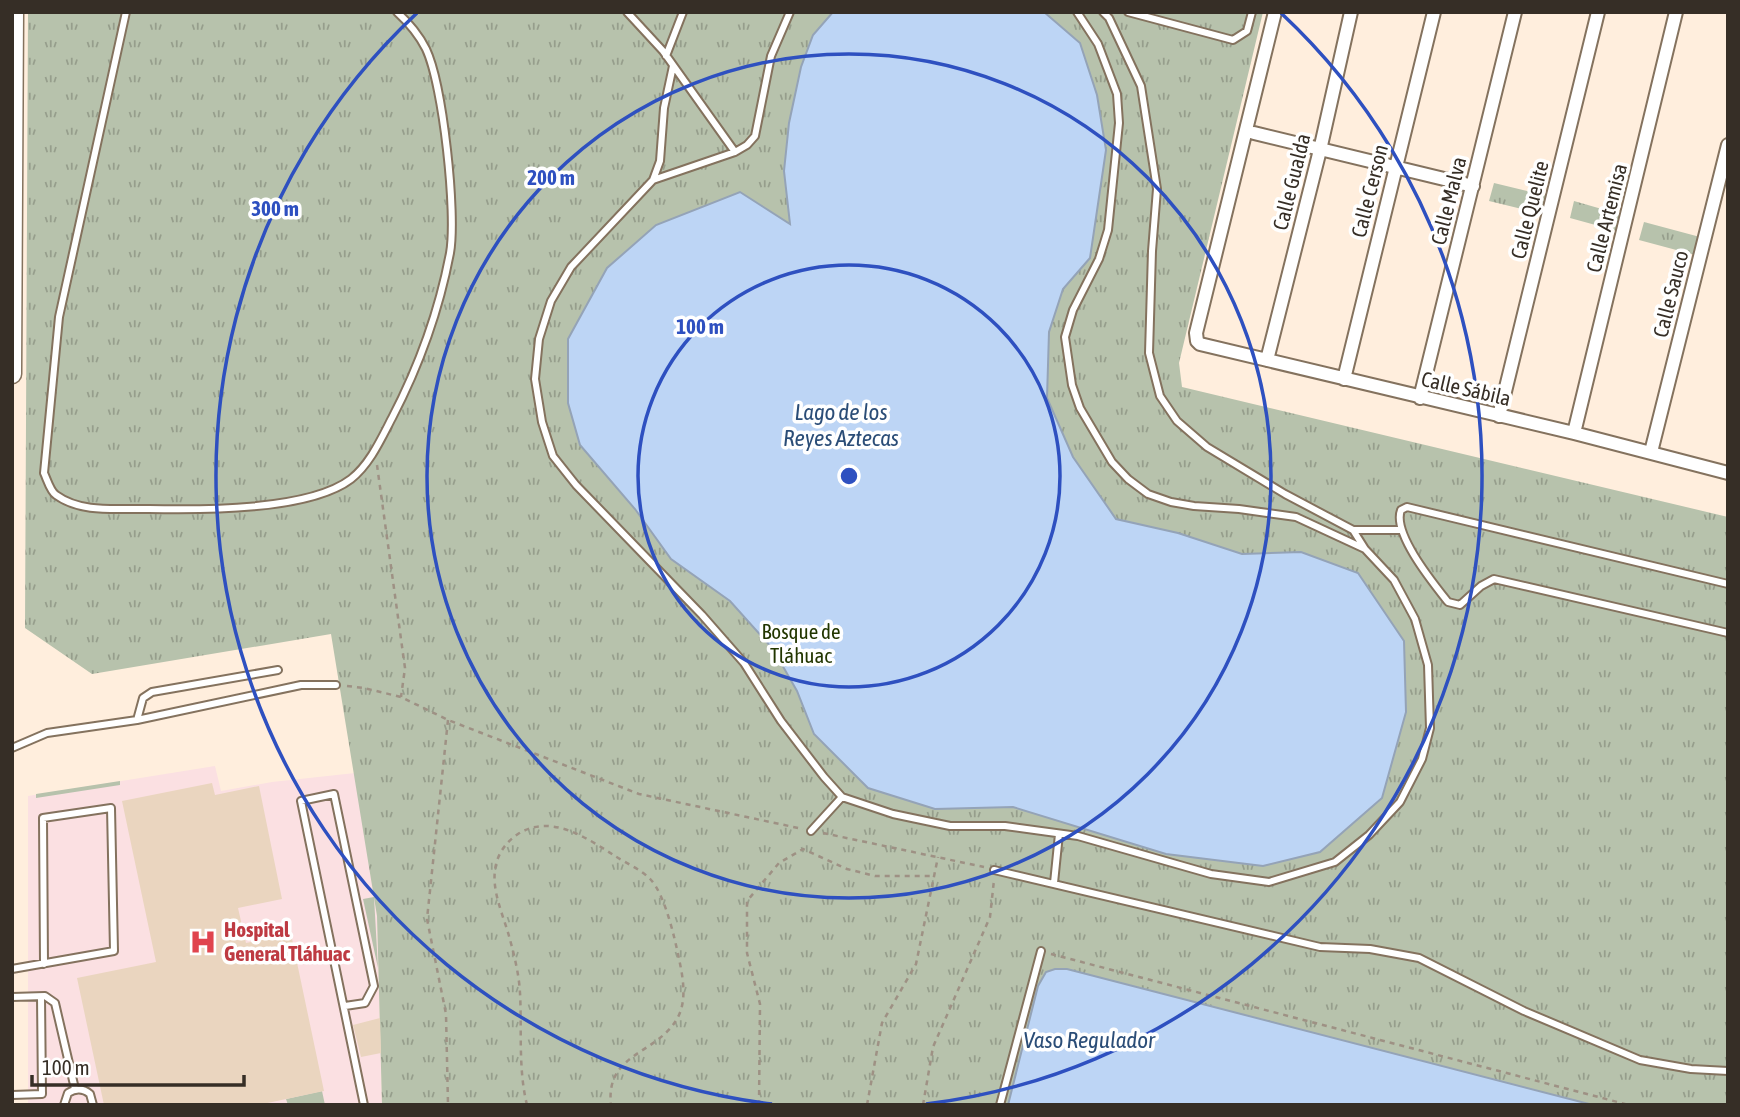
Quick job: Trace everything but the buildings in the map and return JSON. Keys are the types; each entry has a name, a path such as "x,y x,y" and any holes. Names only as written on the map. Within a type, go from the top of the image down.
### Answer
{"main road":[{"path":"12,374 15,12"}],"street":[{"name":"Calle Sábila","path":"1275,12 1196,341 1728,473"},
{"name":"Calle Gualda","path":"1267,360 1320,150 1351,12"},
{"name":"Calle Cerson","path":"1343,379 1434,12"},
{"name":"Calle Malva","path":"1420,398 1515,12"},
{"name":"Calle Quelite","path":"1499,416 1598,12"},
{"name":"Calle Artemisa","path":"1574,433 1676,12"},
{"path":"1254,133 1473,186"},
{"name":"Calle Sauco","path":"1651,452 1728,145"}],"lane":[{"path":"126,12 59,317 44,473 54,494 83,508 203,510 267,505 320,494 351,479 375,451 412,380 433,319 450,251 452,230 441,108 434,71 426,49 410,24 397,12"},
{"path":"627,12 666,55 734,152"},
{"path":"666,55 683,12"},
{"path":"653,180 734,152 747,145 755,136 771,57 790,12"},
{"path":"1077,12 1098,44 1117,94 1119,123 1108,229 1099,259 1073,310 1065,337 1072,385 1080,408 1112,462 1148,494 1194,506 1296,517 1365,549"},
{"path":"1103,12 1109,18 1141,86 1157,189 1149,353 1160,396 1177,422 1207,447 1285,494 1353,530 1400,530"},
{"path":"1128,12 1233,40 1247,31 1252,12"},
{"path":"673,66 664,108 660,161 653,180 571,267 551,301 539,339 535,379 542,422 553,456 576,485 744,663 788,730 842,797 893,814 950,825 1005,826 1078,836 1211,874 1269,882 1335,862 1369,835 1400,802 1422,758 1430,728 1429,665 1415,619 1394,580 1365,549 1353,530"},
{"path":"1728,584 1407,507 1401,510 1398,518 1404,540 1448,602 1460,605 1481,586 1494,579 1728,632"},
{"path":"137,720 143,698 152,692 278,670"},
{"path":"12,748 47,733 137,720 301,685 337,685"},
{"path":"345,1006 365,1003 374,986 334,794 301,801 364,1105"},
{"path":"811,831 842,797"},
{"path":"12,969 44,964 114,951 111,808 43,818 44,964"},
{"path":"1054,883 1059,834"},
{"path":"995,870 1320,947 1370,949 1419,958 1524,1010 1640,1060 1691,1069 1728,1071"},
{"path":"1000,1105 1041,951"},
{"path":"12,997 51,999 57,1008 75,1089"},
{"path":"12,1095 42,1094 41,997"},
{"path":"64,1105 65,1097 75,1089 86,1091 93,1105"}],"path":[{"path":"375,451 405,668 401,697"},
{"path":"337,685 401,697 448,720 639,794 995,870 995,895 990,917 933,1047 923,1105"},
{"path":"448,720 427,919 446,1014 448,1105"},
{"path":"527,1105 522,1066 520,991 509,936 495,887 497,862 502,850 512,838 528,828 547,825 560,827 590,841 650,878 664,904 679,959 683,988 678,1017 669,1029 620,1066 612,1081 611,1105"},
{"path":"760,1105 760,1004 747,953 747,901 779,863 803,849 847,869 874,876 936,876"},
{"path":"867,1105 882,1023 916,964 938,857"},
{"path":"1041,951 1629,1105"}],"shaded area":[{"name":"Hospital General Tláhuac","path":"215,766 221,791 272,782 355,773 377,916 382,1105 28,1105 28,796"}],"green space":[{"name":"Bosque de Tláhuac","path":"28,12 1263,12 1179,363 1182,387 1728,517 1728,1105 382,1105 377,916 331,634 92,674 25,628"},
{"path":"1494,183 1551,197 1547,215 1489,201"},
{"path":"1574,201 1626,216 1621,232 1570,218"},
{"path":"1644,222 1700,237 1695,255 1639,240"},
{"path":"120,781 120,785 36,798 36,794"},
{"path":"374,897 378,968 363,899"},
{"path":"322,1091 325,1105 288,1105 286,1099"}],"water":[{"name":"Lago de los Reyes Aztecas","path":"833,12 1044,12 1080,43 1097,95 1106,150 1090,258 1063,289 1049,332 1047,398 1073,457 1116,519 1178,533 1242,554 1301,552 1358,573 1404,641 1406,712 1382,798 1320,852 1263,866 1166,854 1013,807 935,809 868,788 814,734 797,691 773,649 730,601 671,559 635,509 580,445 568,403 568,339 607,268 656,225 740,192 790,224 784,171 789,123 801,67 813,35"},
{"name":"Vaso Regulador","path":"1067,969 1593,1105 1008,1105 1038,986 1046,972"}],"place":[{"name":"Hospital General Tláhuac","path":"203,942"}]}
